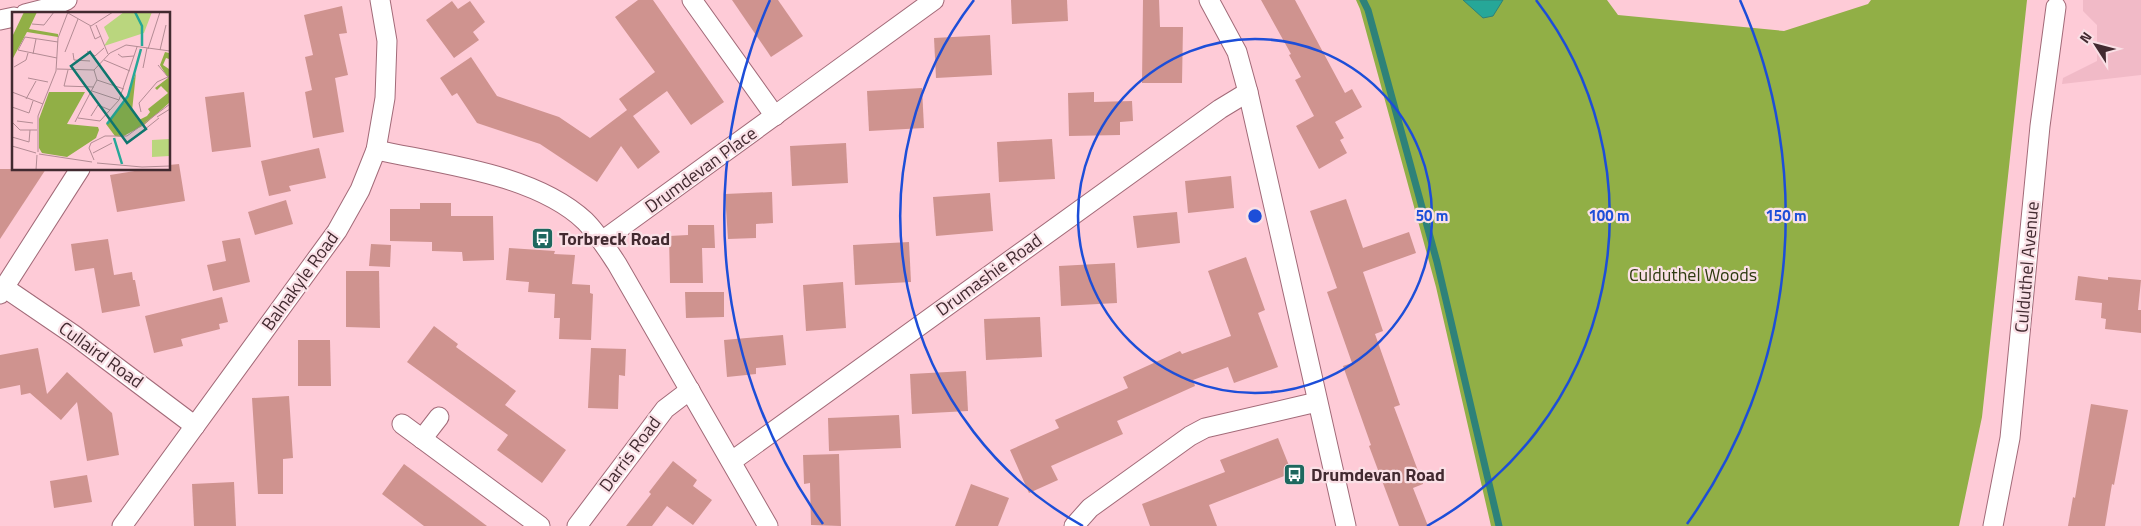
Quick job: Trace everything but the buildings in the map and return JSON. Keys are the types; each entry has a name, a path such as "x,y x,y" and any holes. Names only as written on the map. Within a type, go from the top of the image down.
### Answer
{"street":[{"path":"33,12 52,7 67,0"},
{"name":"Balnakyle Road","path":"122,526 336,232 360,190 376,150 385,98 387,41 380,0"},
{"name":"Drumdevan Place","path":"692,0 774,116"},
{"name":"Drumdevan Place","path":"602,241 934,0"},
{"path":"1209,0 1237,52 1248,92 1346,526"},
{"name":"Culduthel Avenue","path":"1993,526 2010,438 2040,126 2056,7"},
{"name":"Drumashie Road","path":"732,461 1220,109 1248,92"},
{"path":"376,150 504,178 536,189 564,205 584,221 602,241 732,461 768,526"},
{"name":"Cullaird Road","path":"79,170 3,291 74,335 195,426"},
{"name":"Darris Road","path":"578,526 665,409 690,390"},
{"path":"1074,526 1090,508 1190,436 1205,428 1317,402"},
{"path":"422,439 439,417"},
{"path":"402,424 540,526"}],"shaded area":[{"path":"1463,0 1503,0 1493,16 1483,18"},
{"path":"2083,0 2141,0 2141,75 2062,84 2063,78 2097,61 2097,25 2083,11"}],"green space":[{"name":"Culduthel Woods","path":"1356,0 1607,0 1618,15 1784,31 1868,4 1871,0 2027,0 1982,417 1959,526 1491,526 1436,287"}],"waterway":[{"path":"1363,0 1368,10 1437,262 1499,526"}],"place":[{"name":"Torbreck Road","path":"543,239"},
{"name":"Drumdevan Road","path":"1295,475"}]}
